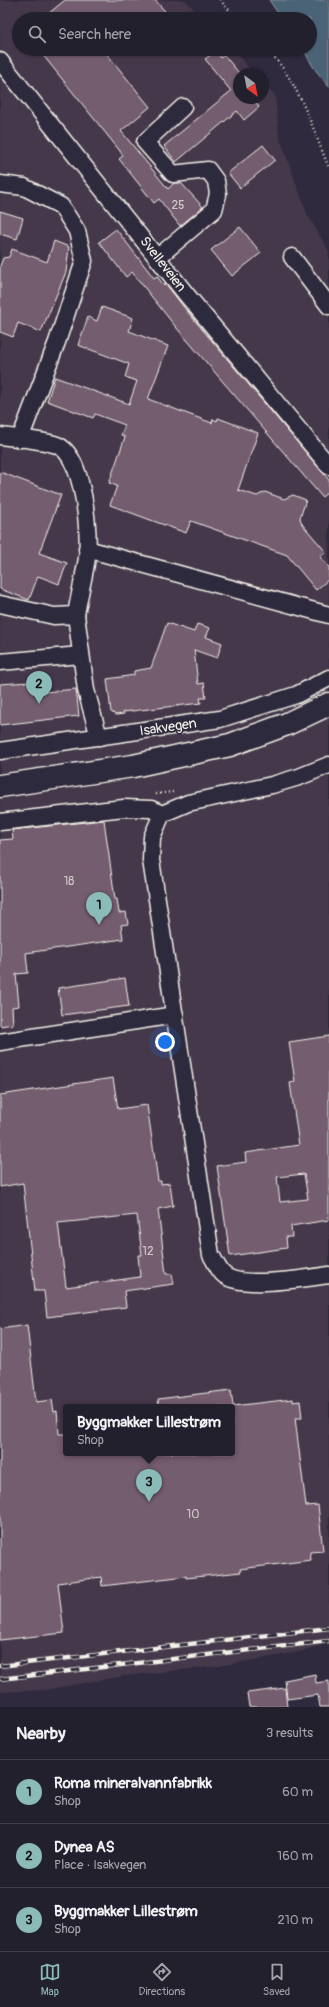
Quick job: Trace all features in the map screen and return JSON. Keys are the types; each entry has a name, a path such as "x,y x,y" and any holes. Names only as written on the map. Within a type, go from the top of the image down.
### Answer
{"highway":[{"path":"0,786 133,766 230,745 262,734 329,704"}],"street":[{"name":"Svelleveien","path":"0,60 186,294 329,466"},
{"path":"158,257 214,210 218,194 216,181 208,170 173,174 145,142 183,107"},
{"path":"0,184 24,187 61,206 77,232 84,261 57,342 20,439"},
{"path":"292,257 329,306"},
{"path":"0,436 58,445 68,454 78,472 85,503 87,557 76,615 86,690 99,737"},
{"path":"87,549 329,615"},
{"path":"0,604 54,616 76,615"},
{"path":"0,662 81,656"},
{"name":"Isakvegen","path":"0,751 220,719 296,695 329,678"},
{"path":"329,765 299,777 272,785 188,803 162,814 152,837 151,860 211,1255 223,1274 235,1281 251,1283 329,1275"},
{"path":"0,822 124,808 151,809 162,814"},
{"path":"0,1042 175,1015"}],"path":[{"path":"220,0 231,12"},
{"path":"274,56 298,93 329,168"}],"shaded area":[{"path":"0,0 185,0 196,12 12,12 12,56 238,56 249,68 233,68 233,104 269,104 269,89 275,95 279,136 307,214 329,251 329,1643 299,1652 219,1666 124,1676 44,1690 0,1692"}],"water":[{"path":"269,0 329,0 329,87 314,68 307,56 317,56 317,12 277,12"}],"building":[{"path":"65,0 155,0 166,12 50,12"},
{"path":"44,56 109,56 150,107 121,131 168,189 174,183 181,183 203,207 180,226 159,199 154,203 119,159 123,156"},
{"path":"209,56 220,56 221,58 225,56 235,68 233,68 233,104 257,104 259,107 244,120 237,111 176,162 164,146 231,91 205,59"},
{"path":"263,145 275,160 240,188 228,173"},
{"path":"0,211 23,218 17,239 0,234"},
{"path":"240,227 261,253 232,276 211,250"},
{"path":"116,229 154,278 157,276 164,286 166,284 186,310 329,480 329,491 322,497 175,326 132,272 126,277 99,242"},
{"path":"54,241 69,247 66,272 41,332 18,323 13,337 0,332 0,266 3,258 9,257 12,249 47,262"},
{"path":"102,307 133,318 129,331 168,346 148,399 212,423 213,419 217,421 218,418 258,433 238,490 257,496 265,492 284,499 293,495 306,500 300,518 302,524 326,552 320,557 329,567 329,579 316,590 287,555 191,521 186,533 110,505 117,486 109,483 125,437 121,435 125,425 95,414 93,418 47,401 55,377 129,404 137,381 125,377 129,364 78,345 88,317 97,321"},
{"path":"0,472 61,495 39,553 67,563 59,584 38,576 29,600 0,589"},
{"path":"167,623 194,632 197,624 210,628 206,637 222,643 217,658 194,650 198,684 204,683 206,698 200,698 201,703 123,712 124,714 116,715 111,712 107,679 134,675 134,671 151,668"},
{"path":"43,681 45,692 76,689 79,716 0,725 0,684"},
{"path":"104,820 115,899 117,899 119,913 126,912 128,924 121,925 123,939 26,953 28,973 16,974 19,1006 12,1007 13,1024 0,1026 0,840 13,839 12,830"},
{"path":"125,978 129,1006 62,1015 58,988"},
{"path":"329,1036 329,1220 291,1226 292,1237 286,1237 287,1248 230,1256 217,1166 246,1162 245,1153 299,1145 290,1083 295,1082 289,1042","holes":["304,1174 308,1199 280,1202 277,1177"]},
{"path":"113,1078 118,1109 147,1105 158,1181 161,1181 161,1184 170,1183 173,1206 158,1209 166,1274 172,1274 174,1284 124,1291 126,1307 47,1317 44,1291 35,1291 23,1183 0,1187 0,1095","holes":["137,1215 142,1255 138,1255 140,1277 66,1287 58,1223"]},
{"path":"27,1325 36,1402 52,1400 54,1412 57,1411 59,1434 63,1434 63,1456 235,1456 235,1406 293,1399 293,1402 300,1401 302,1418 295,1418 306,1506 318,1505 323,1551 310,1552 311,1560 240,1569 241,1572 186,1578 186,1576 102,1586 101,1577 58,1583 64,1633 0,1640 0,1329"},
{"path":"231,1390 233,1404 159,1404 158,1399"},
{"path":"315,1674 316,1683 329,1681 329,1707 320,1707 318,1695 287,1699 285,1680"},
{"path":"285,1688 287,1707 249,1707 247,1693"}],"railway":[{"path":"0,1666 329,1628"},
{"path":"0,1679 329,1641"}],"place":[{"name":"Dynea AS","path":"39,704"},
{"name":"Roma mineralvannfabrikk","path":"99,925"},
{"name":"Byggmakker Lillestrøm","path":"149,1502"}]}
